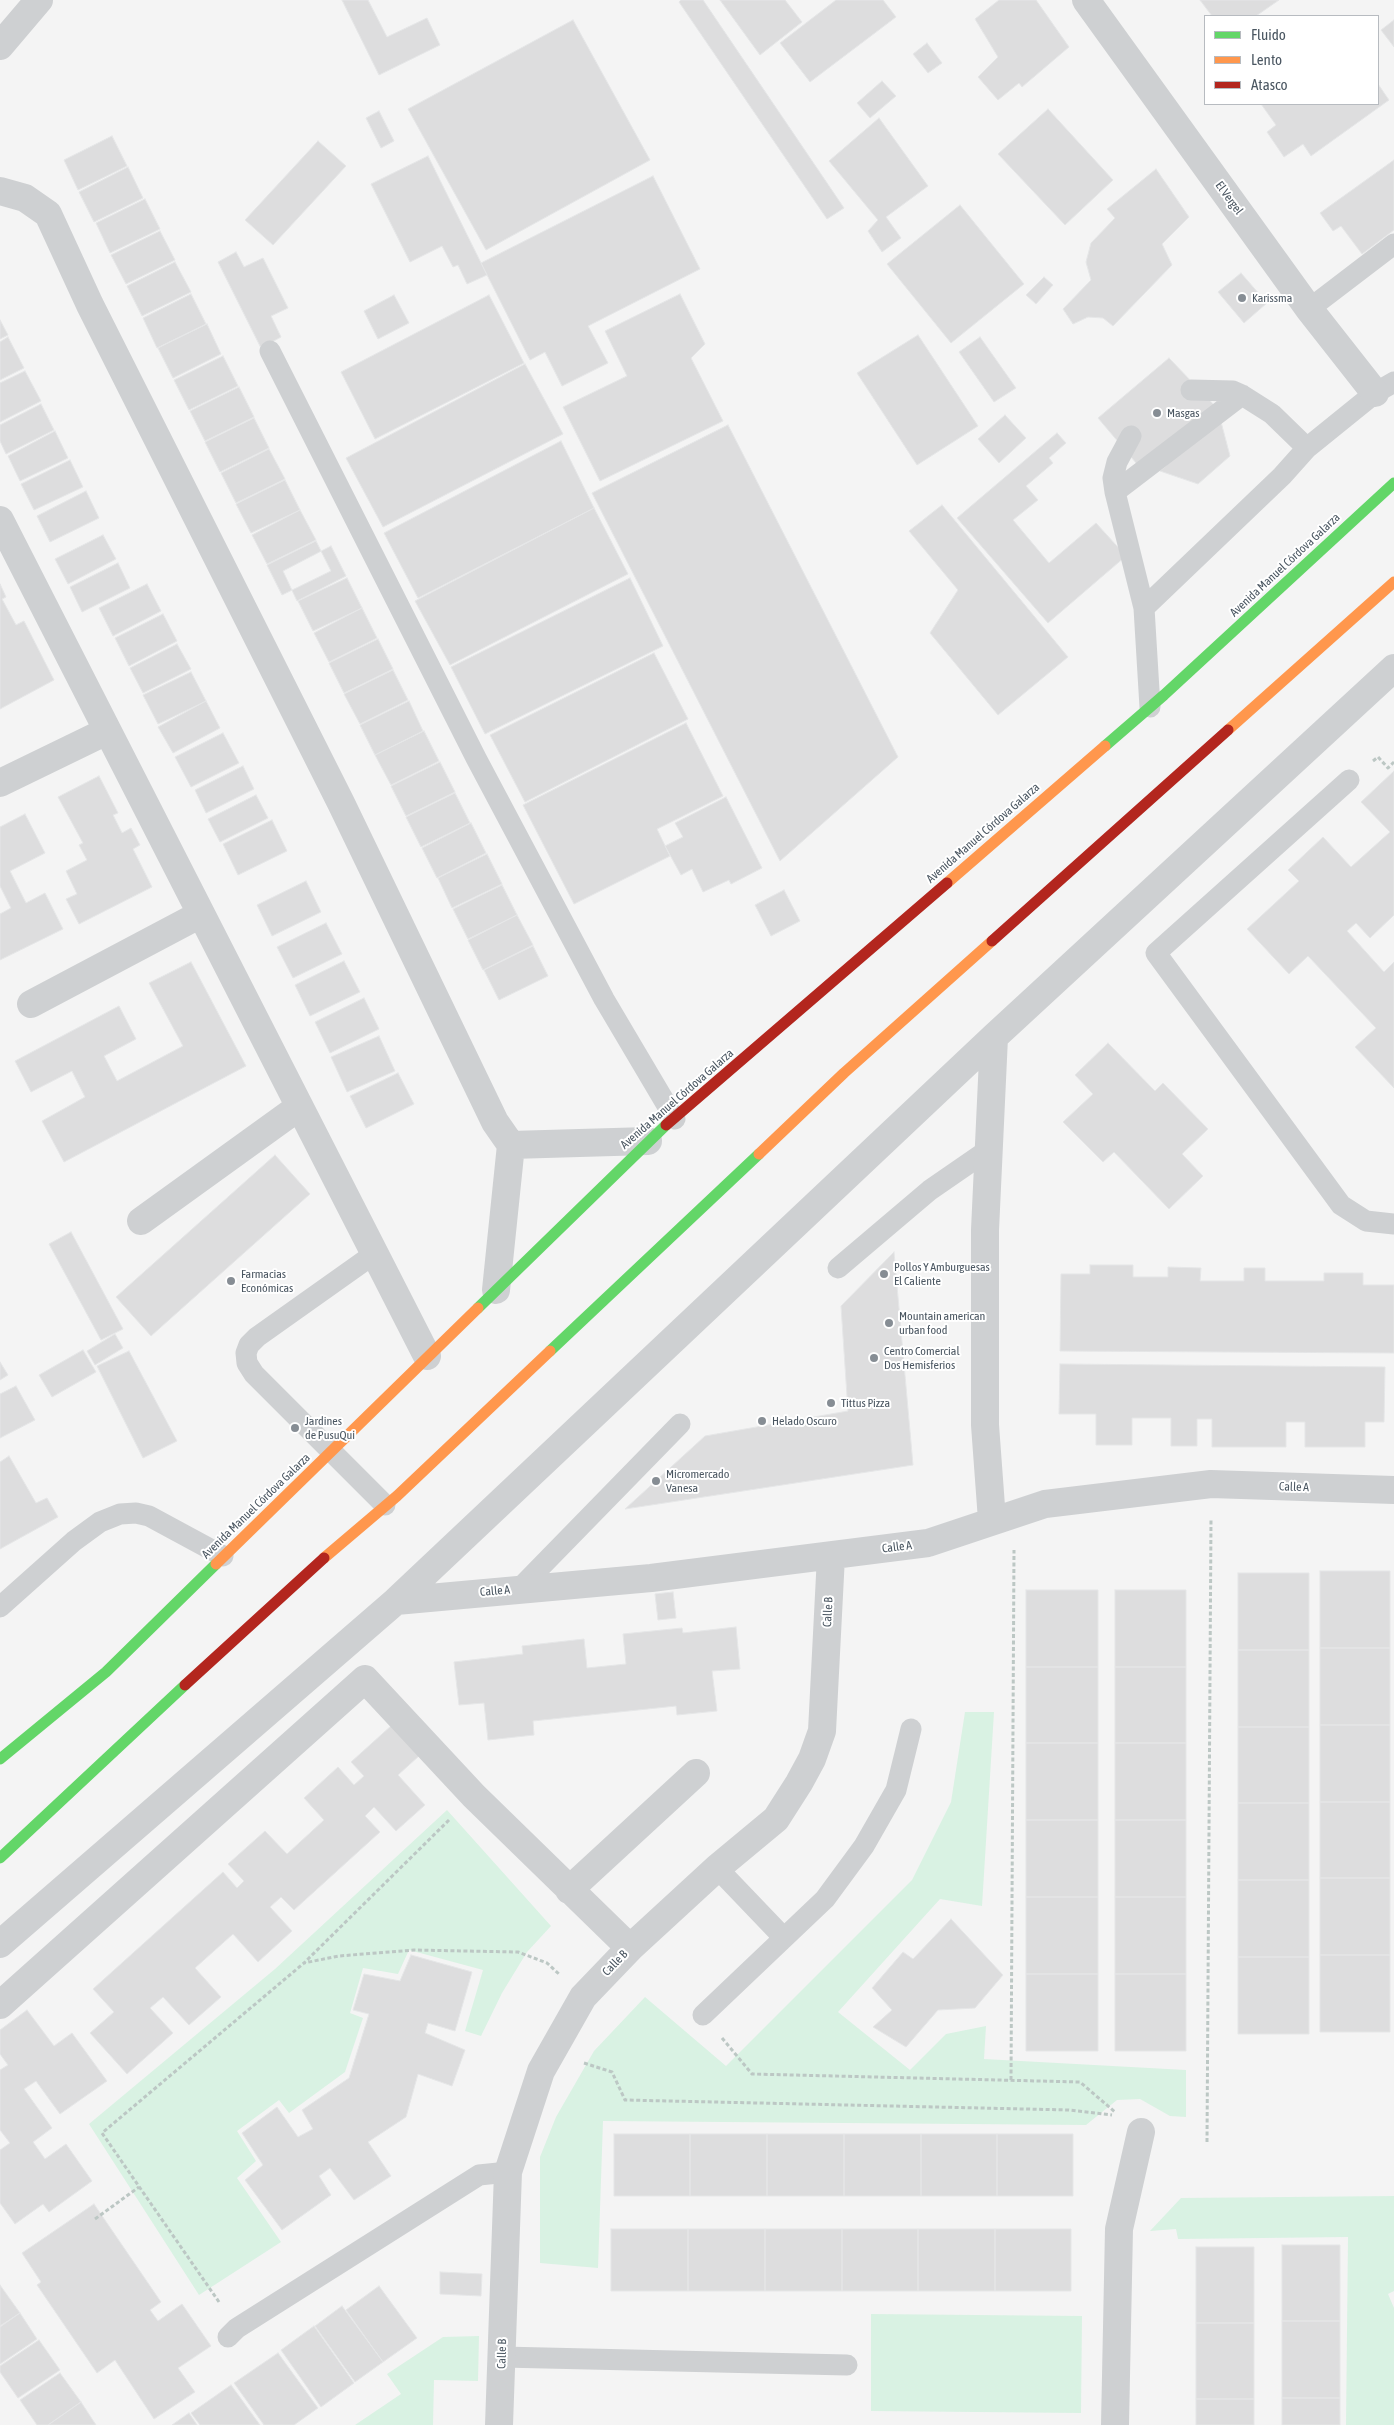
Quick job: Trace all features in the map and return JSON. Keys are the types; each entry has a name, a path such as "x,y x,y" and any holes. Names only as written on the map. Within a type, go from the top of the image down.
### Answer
{"main road":[{"name":"Avenida Manuel Córdova Galarza","path":"0,1759 106,1672 331,1453 427,1356 648,1142 1150,707 1394,483"},
{"path":"0,1858 308,1571 385,1505 844,1073 1394,582"}],"street":[{"path":"0,46 39,0"},
{"name":"El Vergel","path":"1086,0 1309,308 1384,388"},
{"path":"0,191 25,198 48,214 90,305 345,812 495,1122 511,1145 496,1290"},
{"path":"0,520 427,1356"},
{"path":"0,1944 396,1601 994,1037 1394,668"},
{"path":"0,782 107,731"},
{"path":"31,1004 201,914"},
{"path":"994,1037 985,1230 985,1425 1003,1517"},
{"path":"141,1221 299,1107"},
{"path":"511,1145 648,1142"},
{"name":"Calle A","path":"396,1601 651,1578 928,1543 1045,1504 1211,1484 1394,1490"},
{"name":"Calle B","path":"499,2425 508,2172 541,2071 583,1997 630,1948 717,1868 776,1819 812,1759 822,1731 831,1556"},
{"path":"0,2006 365,1679 474,1796 630,1948"},
{"path":"569,1890 696,1772"},
{"path":"1115,2425 1119,2229 1141,2132"}],"lane":[{"path":"1309,308 1394,244"},
{"path":"270,351 480,767 604,999 675,1119"},
{"path":"1144,608 1282,476 1307,448 1384,388"},
{"path":"1191,390 1233,391 1272,414 1307,448"},
{"path":"1115,492 1242,396"},
{"path":"1131,436 1117,462 1113,478 1144,608 1150,707"},
{"path":"1349,780 1156,953 1342,1205 1366,1221 1394,1224"},
{"path":"838,1268 930,1190 988,1150"},
{"path":"374,1254 257,1337 249,1345 246,1353 247,1363 254,1374 385,1505"},
{"path":"519,1589 680,1424"},
{"path":"0,1607 74,1541 100,1522 120,1514 136,1513 149,1516 224,1556"},
{"path":"703,2015 825,1899 864,1846 896,1790 911,1729"},
{"path":"717,1868 784,1938"},
{"path":"233,2333 479,2175 508,2172"},
{"path":"502,2357 847,2365"}],"path":[{"path":"1207,2142 1211,1484"},
{"path":"1003,1517 1011,2080"},
{"path":"233,2333 102,2133 304,1963 474,1796"},
{"path":"304,1963 338,1956 414,1950 518,1952 547,1963 583,1997"},
{"path":"551,2053 612,2072 625,2100 1069,2110 1120,2116 1080,2082 752,2074 703,2015"},
{"path":"94,2219 139,2187"}],"green space":[{"path":"965,1712 994,1712 982,1906 940,1899 838,2012 910,2070 946,2034 986,2026 984,2059 1186,2070 1186,2117 1170,2116 1140,2099 1117,2100 1086,2125 603,2121 598,2268 540,2263 540,2157 556,2117 594,2051 645,1997 726,2066 912,1880 951,1802"},
{"path":"447,1810 551,1926 527,1952 502,1993 481,2036 465,2031 483,1970 409,1950 398,1974 363,1968 350,2013 363,2018 345,2072 289,2113 279,2100 237,2131 256,2161 237,2178 281,2242 199,2295 89,2124 275,1969"},
{"path":"1394,2196 1394,2291 1388,2294 1394,2308 1394,2425 1346,2425 1348,2237 1178,2239 1176,2229 1150,2231 1181,2198"},
{"path":"871,2314 1082,2316 1081,2413 871,2411"},
{"path":"479,2336 478,2381 434,2380 433,2425 355,2425 401,2394 387,2374 443,2337"}],"building":[{"path":"342,0 368,0 387,37 427,18 440,45 379,75"},
{"path":"681,0 703,0 844,208 827,219 679,2"},
{"path":"720,0 785,0 802,22 760,55"},
{"path":"836,0 883,0 896,17 810,82 780,43"},
{"path":"999,0 1036,0 1069,47 1022,87 1019,83 998,100 978,77 998,57 975,19"},
{"path":"1200,0 1279,0 1257,15 1211,15"},
{"path":"573,20 650,160 486,250 408,109"},
{"path":"1394,20 1394,47 1381,30"},
{"path":"927,43 942,63 928,73 913,54"},
{"path":"882,81 896,96 870,118 857,103"},
{"path":"1379,85 1389,100 1311,156 1303,144 1284,157 1267,132 1276,125 1262,105 1379,105"},
{"path":"1048,109 1113,180 1065,225 998,154"},
{"path":"379,111 394,141 381,148 366,118"},
{"path":"879,118 928,186 886,217 901,238 882,252 868,231 878,220 829,161"},
{"path":"112,136 127,166 78,190 64,160"},
{"path":"318,141 346,166 273,245 245,220"},
{"path":"428,156 487,275 467,284 458,265 453,267 442,246 410,262 371,184"},
{"path":"1394,160 1394,230 1362,254 1341,226 1333,231 1320,213"},
{"path":"128,167 143,198 94,222 79,192"},
{"path":"1156,169 1189,217 1162,244 1172,265 1113,326 1103,318 1088,317 1073,324 1063,309 1091,280 1086,262 1091,243 1115,218 1107,209"},
{"path":"653,176 700,269 588,326 608,363 562,386 545,352 530,360 481,263"},
{"path":"145,199 160,229 110,253 96,223"},
{"path":"960,205 1024,284 951,343 887,264"},
{"path":"160,231 175,260 126,284 111,255"},
{"path":"236,252 244,267 263,258 288,308 271,316 281,337 261,348 218,262"},
{"path":"175,262 191,292 142,316 127,286"},
{"name":"Karissma","path":"1241,273 1267,303 1244,323 1218,292"},
{"path":"1044,277 1053,285 1036,304 1026,295"},
{"path":"191,294 206,324 157,348 143,318"},
{"path":"680,294 705,344 691,358 723,421 600,481 563,407 627,376 605,331"},
{"path":"394,295 409,323 378,339 364,311"},
{"path":"489,295 524,363 375,439 341,372"},
{"path":"0,320 8,335 0,339"},
{"path":"207,324 221,354 173,378 158,348"},
{"path":"918,335 978,426 917,465 857,373"},
{"path":"8,337 24,368 0,380 0,342"},
{"path":"980,337 1016,388 994,402 959,352"},
{"path":"223,356 238,386 189,410 174,380"},
{"name":"Masgas","path":"1169,358 1216,407 1142,470 1098,418"},
{"path":"525,364 563,434 383,527 346,458"},
{"path":"25,371 41,401 0,422 0,383"},
{"path":"239,387 254,417 205,441 190,411"},
{"path":"41,404 54,430 6,454 0,441 0,425"},
{"path":"1005,415 1026,438 999,463 978,439"},
{"path":"254,418 269,448 220,472 205,442"},
{"path":"1220,418 1230,456 1198,484 1160,471"},
{"path":"728,425 898,757 780,861 592,493"},
{"path":"55,431 68,458 20,481 8,456"},
{"path":"1057,433 1066,443 1049,458 1053,463 1026,486 1038,500 1013,520 1049,563 1096,523 1126,556 1048,623 957,518"},
{"path":"561,441 594,508 418,598 384,533"},
{"path":"269,449 285,479 236,503 221,473"},
{"path":"70,460 83,487 34,510 21,484"},
{"path":"285,480 300,510 251,533 236,504"},
{"path":"86,491 99,518 50,542 37,516"},
{"path":"942,505 1068,657 998,715 930,633 958,590 909,531"},
{"path":"594,508 628,574 450,665 415,601"},
{"path":"300,510 316,540 267,564 252,535"},
{"path":"103,535 116,559 68,584 55,559"},
{"path":"316,541 331,571 282,595 267,565"},
{"path":"331,546 346,576 297,601 283,571"},
{"path":"118,563 130,588 82,612 70,587"},
{"path":"347,578 362,608 313,631 298,601"},
{"path":"630,578 663,646 485,734 451,667"},
{"path":"0,584 6,597 2,599 16,625 24,621 54,680 0,709"},
{"path":"147,584 161,611 113,636 99,608"},
{"path":"362,608 377,638 329,662 314,633"},
{"path":"163,614 177,641 129,666 115,638"},
{"path":"378,639 393,669 344,693 329,663"},
{"path":"177,644 191,669 143,693 130,668"},
{"path":"654,653 688,719 525,802 490,735"},
{"path":"393,670 408,700 360,724 344,694"},
{"path":"191,672 206,701 158,724 143,695"},
{"path":"206,701 220,728 173,753 158,727"},
{"path":"409,701 423,731 375,755 360,725"},
{"path":"686,723 723,796 657,829 670,856 574,904 523,805"},
{"path":"424,731 439,761 391,785 375,755"},
{"path":"223,733 239,763 191,787 175,757"},
{"path":"440,762 455,792 406,816 391,786"},
{"path":"243,766 254,789 206,813 195,790"},
{"path":"1394,771 1394,915 1370,938 1356,923 1347,931 1384,972 1394,962 1394,1088 1355,1047 1376,1028 1308,956 1289,974 1247,929 1299,881 1288,870 1323,837 1351,867 1390,832 1361,802"},
{"path":"99,776 118,813 113,815 122,833 131,828 140,845 133,849 152,887 79,924 66,899 77,894 66,871 87,860 79,845 83,843 58,797"},
{"path":"455,793 470,823 421,847 406,817"},
{"path":"256,795 268,818 220,842 208,819"},
{"path":"726,797 762,868 731,884 729,880 703,892 692,869 681,875 665,846 683,837 675,823"},
{"path":"25,814 45,853 10,871 26,903 45,893 63,929 0,960 0,914 11,908 0,886 0,827"},
{"path":"272,820 287,851 238,875 223,844"},
{"path":"471,823 486,853 437,878 422,848"},
{"path":"487,854 502,884 452,908 438,878"},
{"path":"306,881 321,912 272,936 257,905"},
{"path":"502,885 517,915 468,939 453,909"},
{"path":"784,890 800,921 771,936 755,905"},
{"path":"517,915 533,945 483,970 468,940"},
{"path":"326,923 342,954 293,978 277,947"},
{"path":"533,946 548,976 499,1000 484,970"},
{"path":"344,961 360,992 310,1016 295,985"},
{"path":"191,962 246,1066 64,1162 42,1121 85,1097 72,1071 31,1092 15,1061 119,1006 136,1039 104,1056 117,1081 183,1046 149,983"},
{"path":"364,998 379,1029 330,1053 315,1022"},
{"path":"379,1036 395,1071 347,1092 331,1057"},
{"path":"1108,1043 1155,1091 1163,1083 1208,1129 1182,1154 1203,1176 1169,1209 1114,1152 1103,1162 1063,1122 1093,1094 1075,1075"},
{"path":"398,1073 414,1104 366,1128 350,1096"},
{"path":"275,1155 310,1194 151,1336 116,1297"},
{"path":"71,1232 123,1329 101,1340 49,1244"},
{"name":"Centro Comercial Dos Hemisferios","path":"894,1252 913,1465 625,1509 705,1436 848,1411 841,1306"},
{"path":"1090,1265 1133,1265 1133,1277 1168,1277 1168,1267 1201,1268 1200,1281 1244,1281 1244,1268 1265,1268 1265,1281 1324,1281 1324,1273 1363,1273 1363,1285 1394,1285 1394,1353 1060,1351 1061,1274 1090,1274"},
{"path":"115,1334 123,1348 95,1365 87,1351"},
{"path":"83,1350 96,1372 52,1397 39,1375"},
{"path":"129,1351 177,1441 143,1458 97,1366"},
{"path":"0,1362 8,1375 0,1380"},
{"path":"1060,1364 1385,1367 1384,1422 1365,1422 1365,1447 1305,1447 1305,1422 1286,1422 1286,1447 1212,1447 1212,1419 1197,1419 1197,1446 1171,1446 1171,1418 1132,1418 1132,1445 1096,1445 1096,1414 1059,1414"},
{"path":"16,1386 35,1420 0,1438 0,1394"},
{"path":"9,1456 36,1503 47,1498 58,1517 0,1549 0,1462"},
{"path":"1320,1571 1390,1571 1390,1648 1320,1648"},
{"path":"1238,1573 1309,1573 1309,1650 1238,1650"},
{"path":"1026,1590 1098,1590 1098,1667 1026,1667"},
{"path":"1115,1590 1186,1590 1186,1667 1115,1667"},
{"path":"673,1592 676,1618 658,1620 655,1594"},
{"path":"736,1627 740,1669 712,1671 717,1711 677,1715 676,1706 533,1721 534,1735 488,1740 484,1703 459,1705 454,1662 523,1654 522,1646 584,1639 587,1668 626,1664 623,1634 682,1628 683,1633"},
{"path":"1320,1648 1390,1648 1390,1725 1320,1725"},
{"path":"1238,1650 1309,1650 1309,1727 1238,1727"},
{"path":"1026,1667 1098,1667 1098,1743 1026,1743"},
{"path":"1115,1667 1186,1667 1186,1743 1115,1743"},
{"path":"392,1725 419,1756 398,1775 425,1805 396,1831 374,1807 365,1816 380,1832 294,1910 281,1897 270,1907 292,1931 258,1962 233,1934 195,1968 221,1997 189,2025 163,1997 150,2008 173,2033 127,2074 90,2033 114,2012 93,1989 223,1872 237,1888 244,1881 228,1864 265,1831 287,1854 324,1820 304,1798 338,1767 354,1785 364,1776 351,1762"},
{"path":"1320,1725 1390,1725 1390,1802 1320,1802"},
{"path":"1238,1727 1309,1727 1309,1803 1238,1803"},
{"path":"1026,1743 1098,1743 1098,1820 1026,1820"},
{"path":"1115,1743 1186,1743 1186,1820 1115,1820"},
{"path":"1320,1802 1390,1802 1390,1878 1320,1878"},
{"path":"1238,1803 1309,1803 1309,1880 1238,1880"},
{"path":"1026,1820 1098,1820 1098,1897 1026,1897"},
{"path":"1115,1820 1186,1820 1186,1897 1115,1897"},
{"path":"1320,1878 1390,1878 1390,1955 1320,1955"},
{"path":"1238,1880 1309,1880 1309,1957 1238,1957"},
{"path":"1026,1897 1098,1897 1098,1974 1026,1974"},
{"path":"1115,1897 1186,1897 1186,1974 1115,1974"},
{"path":"951,1919 1003,1975 975,2008 938,2010 906,2047 873,2027 892,2010 872,1988 903,1952 913,1959"},
{"path":"411,1955 472,1972 455,2031 428,2023 425,2033 465,2050 452,2086 418,2074 406,2117 368,2142 391,2176 354,2200 330,2168 319,2176 331,2195 282,2230 245,2180 263,2165 242,2133 277,2107 298,2137 313,2129 302,2110 349,2078 369,2014 353,2010 364,1974 400,1981"},
{"path":"1320,1955 1390,1955 1390,2032 1320,2032"},
{"path":"1238,1957 1309,1957 1309,2034 1238,2034"},
{"path":"1026,1974 1098,1974 1098,2051 1026,2051"},
{"path":"1115,1974 1186,1974 1186,2051 1115,2051"},
{"path":"27,2010 54,2046 72,2033 107,2081 60,2114 36,2081 24,2089 52,2128 33,2142 45,2159 66,2144 92,2181 49,2212 43,2204 15,2224 0,2203 0,2150 10,2143 0,2130 0,2070 8,2065 0,2054 0,2030"},
{"path":"614,2134 690,2134 690,2196 614,2196"},
{"path":"690,2134 767,2134 767,2196 690,2196"},
{"path":"767,2134 844,2134 844,2196 767,2196"},
{"path":"844,2134 921,2134 921,2196 844,2196"},
{"path":"921,2134 997,2134 997,2196 921,2196"},
{"path":"997,2134 1073,2134 1073,2196 997,2196"},
{"path":"94,2204 161,2302 150,2310 158,2321 182,2304 211,2346 178,2368 195,2392 154,2419 115,2360 97,2373 37,2285 41,2282 22,2253"},
{"path":"611,2229 688,2229 688,2291 611,2291"},
{"path":"688,2229 765,2229 765,2291 688,2291"},
{"path":"765,2229 842,2229 842,2291 765,2291"},
{"path":"842,2229 918,2229 918,2291 842,2291"},
{"path":"918,2229 995,2229 995,2291 918,2291"},
{"path":"995,2229 1071,2229 1071,2291 995,2291"},
{"path":"1282,2245 1340,2245 1340,2321 1282,2321"},
{"path":"1196,2247 1254,2247 1254,2323 1196,2323"},
{"path":"440,2272 482,2274 481,2296 440,2294"},
{"path":"0,2285 20,2313 0,2326"},
{"path":"379,2286 417,2338 383,2362 346,2310"},
{"path":"342,2306 383,2362 355,2382 315,2326"},
{"path":"20,2313 37,2339 0,2364 0,2327"},
{"path":"1282,2321 1340,2321 1340,2398 1282,2398"},
{"path":"1196,2323 1254,2323 1254,2399 1196,2399"},
{"path":"314,2326 354,2383 321,2407 281,2350"},
{"path":"39,2340 60,2370 18,2398 0,2372 0,2366"},
{"path":"278,2353 318,2408 294,2425 264,2425 234,2383"},
{"path":"60,2373 81,2402 48,2425 37,2425 20,2400"},
{"path":"231,2385 260,2425 200,2425 191,2413"},
{"path":"1282,2398 1340,2398 1340,2425 1282,2425"},
{"path":"1196,2399 1254,2399 1254,2425 1196,2425"},
{"path":"81,2402 96,2425 48,2425"},
{"path":"189,2413 197,2425 172,2425"}],"traffic: fast":[{"path":"1105,746 1164,695 1394,483"},
{"path":"478,1308 666,1125"},
{"path":"550,1351 759,1154"},
{"path":"0,1759 106,1672 216,1564"},
{"path":"0,1858 185,1685"}],"traffic: slow":[{"path":"1228,730 1394,582"},
{"path":"947,883 1105,746"},
{"path":"759,1154 844,1073 992,941"},
{"path":"216,1564 478,1308"},
{"path":"324,1558 397,1496 550,1351"}],"traffic: jam":[{"path":"992,941 1228,730"},
{"path":"666,1125 947,883"},
{"path":"185,1685 324,1558"}],"place":[{"name":"Karissma","path":"1242,298"},
{"name":"Masgas","path":"1157,413"},
{"name":"Pollos Y Amburguesas El Caliente","path":"884,1274"},
{"name":"Farmacias Económicas","path":"231,1281"},
{"name":"Mountain american urban food","path":"889,1323"},
{"name":"Centro Comercial Dos Hemisferios","path":"874,1358"},
{"name":"Tittus Pizza","path":"831,1403"},
{"name":"Helado Oscuro","path":"762,1421"},
{"name":"Jardines de PusuQui","path":"295,1428"},
{"name":"Micromercado Vanesa","path":"656,1481"}]}
